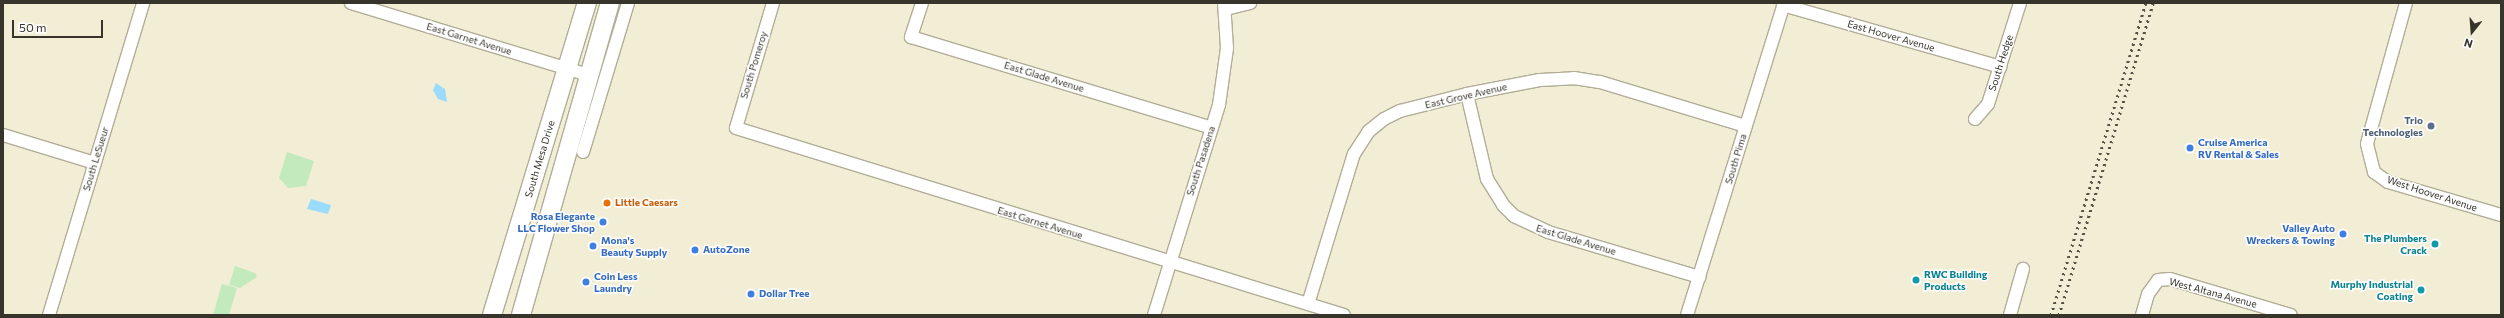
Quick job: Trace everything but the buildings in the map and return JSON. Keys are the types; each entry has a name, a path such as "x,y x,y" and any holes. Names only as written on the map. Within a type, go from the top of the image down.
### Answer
{"main road":[{"name":"South Mesa Drive","path":"492,315 587,3"},
{"path":"521,315 588,75 610,3"}],"street":[{"name":"South LeSueur","path":"49,315 143,3"},
{"name":"East Garnet Avenue","path":"351,3 588,75"},
{"path":"583,152 628,3"},
{"name":"South Pomeroy","path":"736,128 773,3"},
{"name":"East Glade Avenue","path":"922,3 911,37 1212,128"},
{"path":"1225,6 1250,3"},
{"name":"South Hedge","path":"1975,119 1988,104 2020,3"},
{"name":"West Hoover Avenue","path":"2406,3 2380,93 2368,144 2374,172 2388,182 2501,215"},
{"name":"East Hoover Avenue","path":"1783,4 2000,67"},
{"name":"South Pima","path":"1687,315 1783,4"},
{"name":"South Pasadena","path":"1154,315 1212,128 1224,78 1227,48 1225,6"},
{"name":"East Grove Avenue","path":"1308,304 1349,168 1362,140 1384,119 1400,111 1467,94 1540,80 1574,78 1600,82 1746,126"},
{"name":"East Glade Avenue","path":"1467,94 1487,179 1495,193 1514,216 1548,232 1699,277"},
{"name":"East Garnet Avenue","path":"736,128 1169,263 1344,315"},
{"path":"3,135 94,163"},
{"path":"2010,315 2023,269"},
{"name":"West Altana Avenue","path":"2142,315 2148,294 2158,280 2170,279 2254,310 2291,315"}],"green space":[{"path":"287,152 314,161 306,186 288,188 279,178"},
{"path":"235,266 255,273 257,277 240,288 229,285"},
{"path":"222,284 237,288 229,315 213,315"}],"water":[{"path":"436,83 445,89 447,102 438,99 433,90"},
{"path":"311,199 331,205 328,214 307,209"}],"railway":[{"path":"2051,315 2146,3"},
{"path":"2059,315 2153,3"}],"place":[{"name":"Trio Technologies","path":"2431,126"},
{"name":"Cruise America RV Rental & Sales","path":"2190,148"},
{"name":"Little Caesars","path":"607,203"},
{"name":"Rosa Elegante LLC Flower Shop","path":"603,222"},
{"name":"Valley Auto Wreckers & Towing","path":"2343,234"},
{"name":"The Plumbers Crack","path":"2435,244"},
{"name":"Mona's Beauty Supply","path":"593,246"},
{"name":"AutoZone","path":"695,250"},
{"name":"RWC Building Products","path":"1916,280"},
{"name":"Coin Less Laundry","path":"586,282"},
{"name":"Murphy Industrial Coating","path":"2421,290"},
{"name":"Dollar Tree","path":"751,294"}]}
